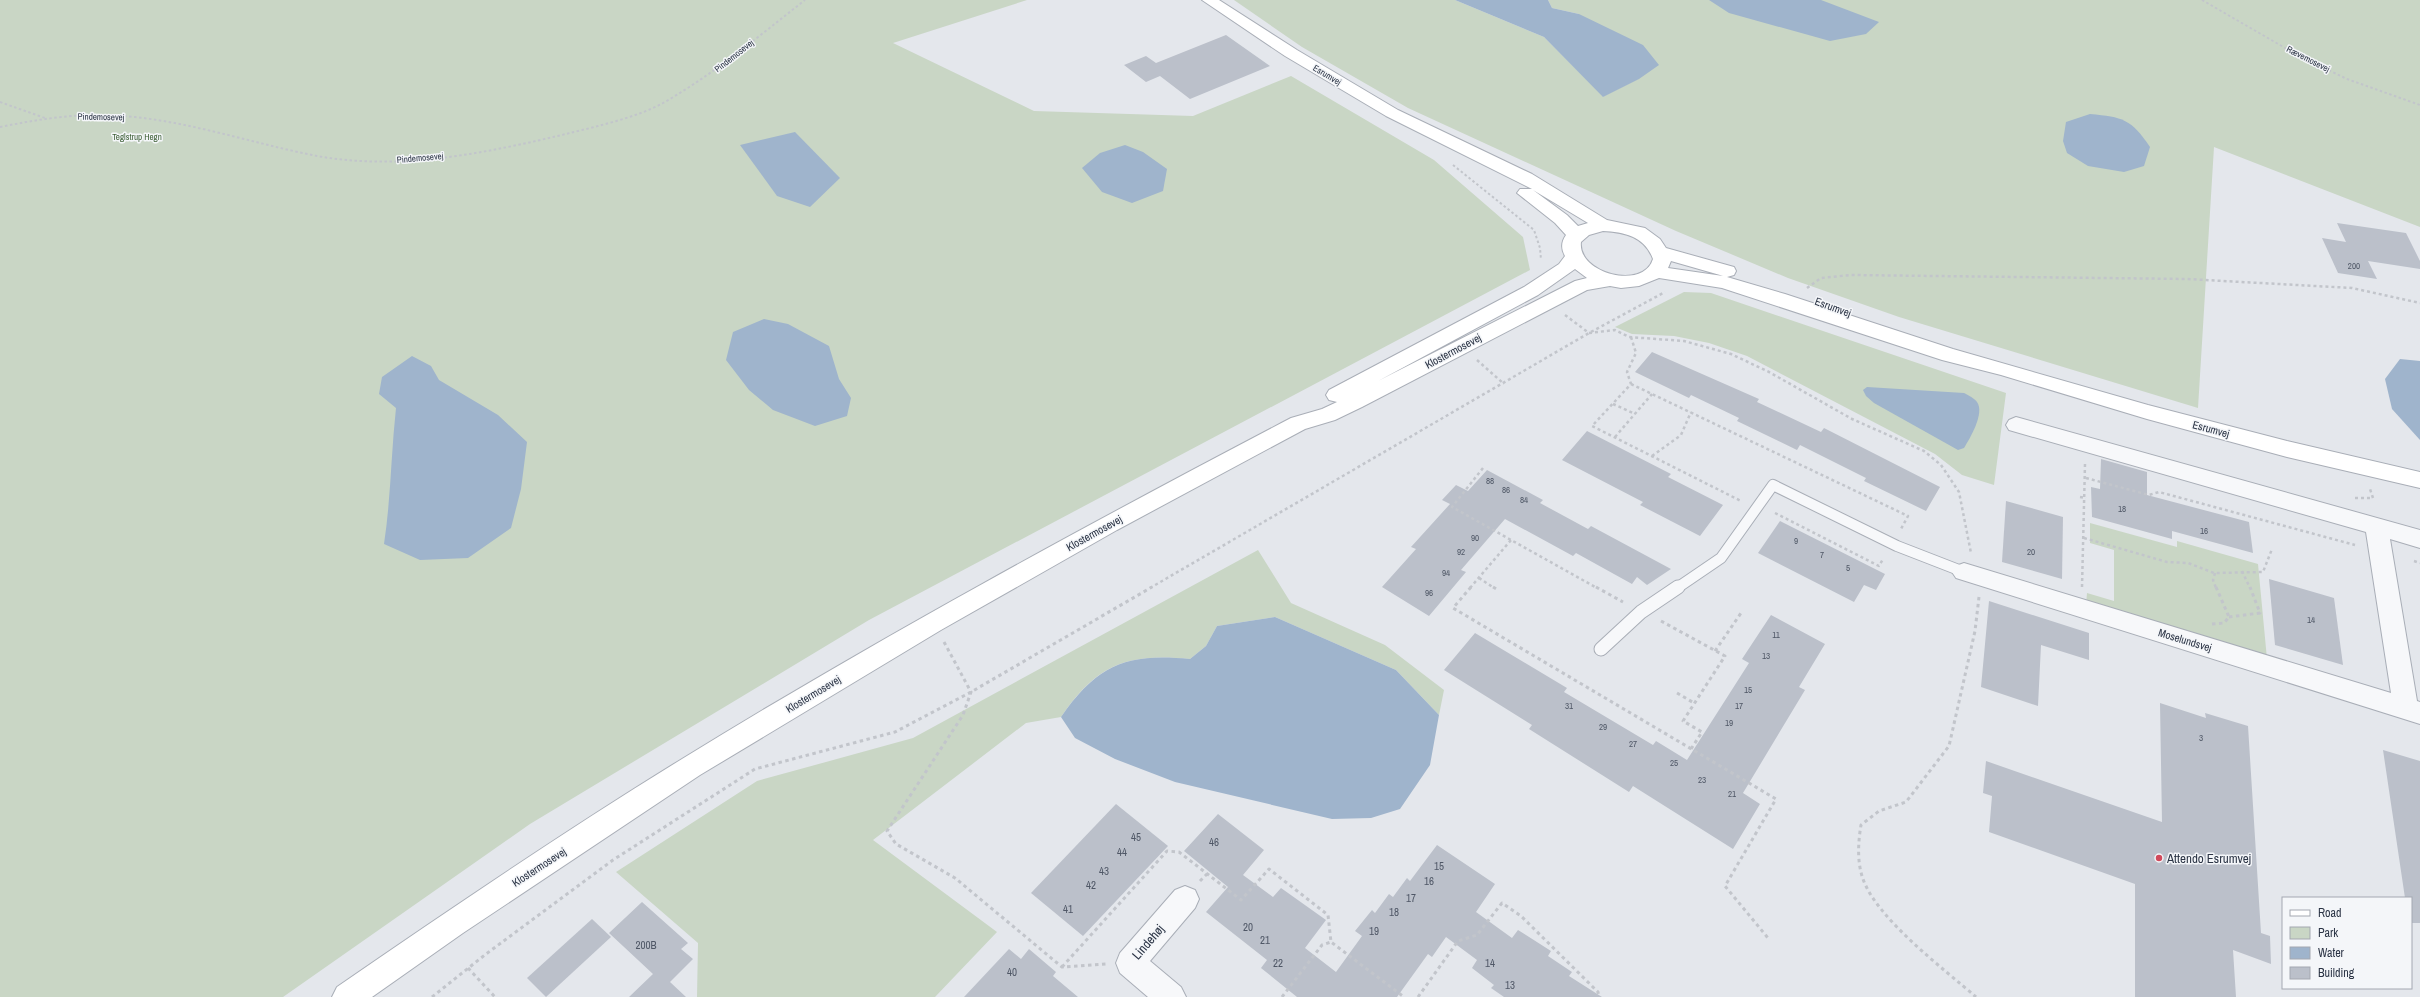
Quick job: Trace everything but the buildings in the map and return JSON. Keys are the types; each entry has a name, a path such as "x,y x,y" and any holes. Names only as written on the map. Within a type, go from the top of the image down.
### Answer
{"main road":[{"name":"Esrumvej","path":"1209,0 1291,53 1385,109 1450,143 1526,178 1603,225"},
{"name":"Esrumvej","path":"1450,143 1541,203 1561,219 1576,235"},
{"path":"1603,225 1620,226 1637,231 1650,239 1660,252 1662,259 1656,272 1635,281 1608,280 1586,271 1573,258 1570,250 1571,242 1576,235 1587,228 1603,225"},
{"name":"Esrumvej","path":"1660,252 1761,281 1950,347 2004,369"},
{"name":"Klostermosevej","path":"1298,423 1312,408 1531,291 1566,268 1573,258"},
{"name":"Esrumvej","path":"1656,272 1723,282 1778,298 1913,344 2004,369 2155,414 2287,449 2420,480"},
{"name":"Klostermosevej","path":"347,997 453,923 691,767 933,623 1109,524 1298,423 1328,415 1362,399 1582,285 1608,280"}],"street":[{"path":"2016,426 2420,539"},
{"name":"Moselundsvej","path":"1970,574 2413,710 2377,528"},
{"name":"Lindehøj","path":"1171,997 1130,963 1185,899"}],"lane":[{"path":"1601,649 1641,612 1721,558 1773,485 1897,546 1970,574"}],"path":[{"name":"Pindemosevej","path":"0,127 46,118 91,115 138,118 203,128 313,155 360,161 425,159 516,146 599,126 661,104 713,72 805,0"},
{"name":"Rævemosevej","path":"2202,0 2306,59 2347,79 2420,105"},
{"path":"0,102 46,118"},
{"path":"1514,214 1534,230 1540,248 1541,264"},
{"path":"1804,291 1811,282 1824,276 1851,275 2187,279 2352,288 2420,303"},
{"path":"1559,311 1589,333"},
{"path":"432,997 468,968 613,860 755,769 895,732 971,692 1589,333 1615,330 1631,337 1684,341 1731,354 1769,372 1852,419 1924,452 1941,465 1959,492 1970,574 1979,596 1975,631 1949,746 1906,802 1879,811 1861,825 1857,850 1863,880 1871,896 1928,953 1976,997"},
{"path":"1631,337 1636,353 1629,364 1626,373 1631,384 1592,426 1757,508"},
{"path":"1615,437 1652,394"},
{"path":"1613,404 1635,414"},
{"path":"1652,456 1663,446 1679,438 1687,426 1691,412"},
{"path":"2083,608 2086,498 2085,445"},
{"path":"1484,468 1452,507 1641,612"},
{"path":"2086,478 2149,495 2159,492 2420,563"},
{"path":"2080,496 2086,498"},
{"path":"2084,538 2166,562 2178,560 2193,564 2215,573 2242,571 2263,572 2272,549"},
{"path":"1511,540 1453,608 1776,799 1726,886 1768,938"},
{"path":"2210,625 2224,623 2229,617 2260,613 2258,604 2242,571"},
{"path":"2215,573 2213,580 2229,617"},
{"path":"1479,578 1498,590"},
{"path":"1715,651 1741,613"},
{"path":"1656,618 1725,656 1683,721 1702,732 1691,749"},
{"path":"933,623 971,692 963,715 887,831 896,844 955,878 1062,967 1130,963"},
{"path":"1677,693 1694,703"},
{"path":"1062,967 1166,851 1179,852 1241,900 1269,869 1328,915 1331,942 1404,997"},
{"path":"1418,997 1458,941 1478,935 1502,903 1521,916 1598,992 1599,997"},
{"path":"1282,997 1322,945 1331,942"},
{"path":"468,968 495,997"}],"green space":[{"name":"Teglstrup Hegn","path":"0,0 1027,0 893,43 1034,111 1193,116 1291,76 1434,160 1523,237 1530,270 869,620 530,824 283,997 0,997"},
{"path":"1234,0 1455,0 1544,37 1604,97 1579,14 1552,8 1548,0 2420,0 2420,227 2214,147 2198,408 1899,317 1788,278 1676,231 1408,108 1302,47"},
{"path":"1684,292 1711,293 2006,393 1994,485 1962,475 1935,454 1747,356 1709,343 1674,336 1632,334 1615,327"},
{"path":"2090,523 2177,547 2177,541 2258,564 2267,659 2086,605 2087,593 2114,601 2114,550 2090,543"},
{"path":"1258,550 1291,603 1385,645 1444,690 1439,715 1396,670 1275,617 1217,626 1206,646 1190,659 1148,658 1115,666 1101,674 1087,685 1074,699 1061,717 1026,723 873,840 997,932 935,997 697,997 698,943 616,872 757,781 913,738"}],"water":[{"path":"1455,0 1548,0 1552,8 1579,14 1643,45 1659,65 1639,79 1603,97 1544,37"},
{"path":"1709,0 1821,0 1879,22 1866,34 1830,41 1729,13"},
{"path":"2090,114 2118,118 2125,121 2137,130 2150,147 2144,166 2124,172 2088,166 2067,153 2063,141 2066,122"},
{"path":"795,132 840,178 810,207 777,196 740,145"},
{"path":"1125,145 1143,152 1167,169 1163,191 1132,203 1102,192 1082,168 1100,153"},
{"path":"764,319 788,324 829,346 839,379 851,398 847,416 815,426 773,410 749,390 726,360 733,332"},
{"path":"412,356 431,366 439,380 498,415 527,442 521,489 511,528 468,558 420,560 384,544 396,408 379,394 382,377"},
{"path":"2400,359 2420,361 2420,440 2392,409 2385,379"},
{"path":"1867,387 1964,393 1977,402 1979,407 1978,419 1964,448 1958,450 1874,403 1866,396 1863,390"},
{"path":"1275,617 1396,670 1439,715 1430,765 1400,809 1371,818 1332,819 1175,782 1115,759 1075,738 1061,717 1088,685 1101,674 1116,666 1131,661 1148,658 1190,659 1206,646 1217,626"}],"place":[{"name":"Attendo Esrumvej","path":"2159,858"}]}
